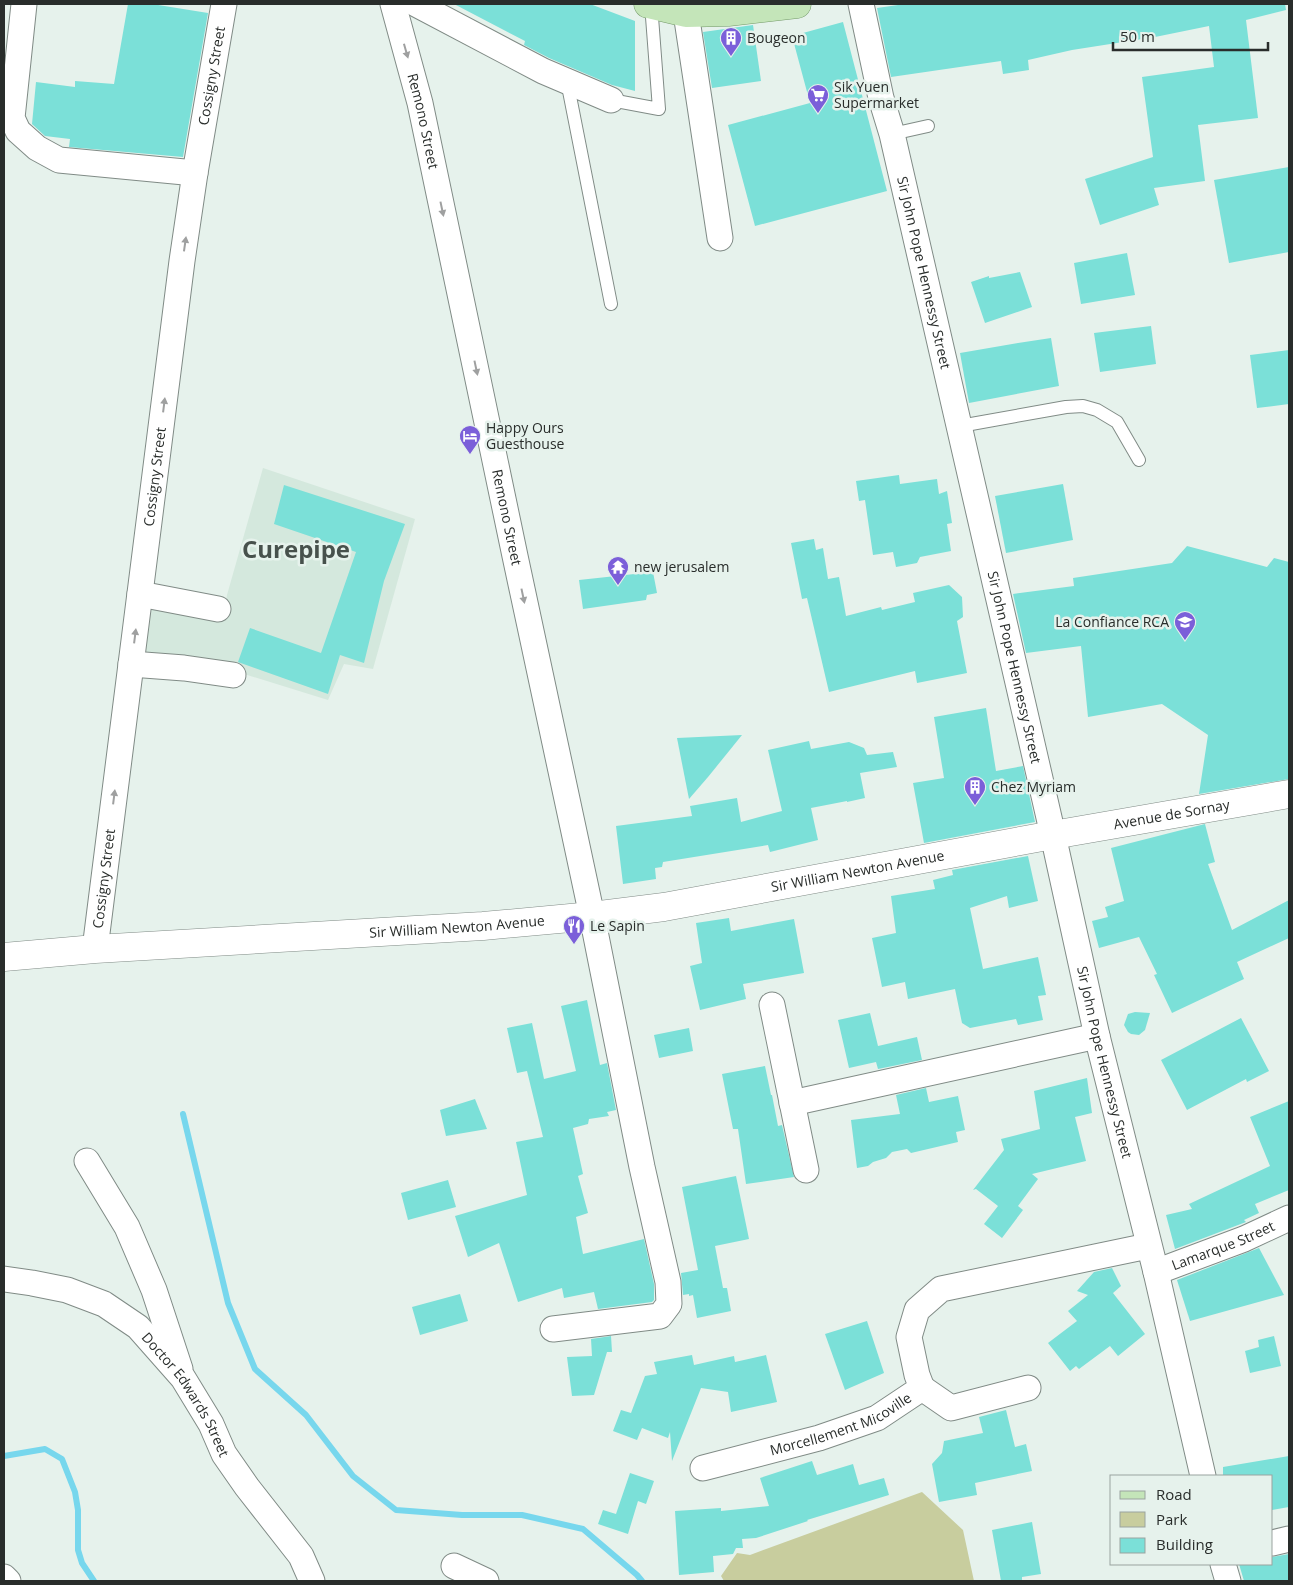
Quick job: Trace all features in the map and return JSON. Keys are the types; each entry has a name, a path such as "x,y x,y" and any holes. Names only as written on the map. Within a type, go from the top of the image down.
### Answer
{"main road":[{"path":"649,4 686,13 728,12 798,4"}],"street":[{"path":"24,4 12,118 18,132 37,148 59,160 195,173"},
{"name":"Cossigny Street","path":"95,950 195,173 224,4"},
{"name":"Remono Street","path":"393,4 420,103 592,916 642,1167 668,1282 669,1304 660,1316 553,1329"},
{"path":"416,4 543,71 611,100"},
{"name":"Sir John Pope Hennessy Street","path":"861,4 880,98 892,134 960,426 1097,1036 1156,1272 1203,1475"},
{"path":"686,13 720,238"},
{"path":"140,594 218,608"},
{"path":"131,664 184,668 233,675"},
{"name":"Avenue de Sornay","path":"1053,835 1289,794"},
{"name":"Sir William Newton Avenue","path":"4,957 483,926 592,916 664,907 1053,835"},
{"path":"772,1005 806,1170"},
{"path":"792,1103 1097,1036"},
{"path":"87,1161 127,1227 154,1290 183,1378"},
{"name":"Lamarque Street","path":"1156,1272 1244,1239 1289,1218"},
{"name":"Morcellement Micoville","path":"703,1468 819,1438 877,1418 922,1388 917,1375 909,1337 917,1310 941,1289 1148,1246"},
{"name":"Doctor Edwards Street","path":"4,1280 67,1290 104,1304 138,1328 183,1378 211,1424 224,1454 246,1487 302,1556 312,1581"},
{"path":"922,1388 951,1408 1028,1388"},
{"path":"1273,1543 1289,1539"},
{"path":"1223,1565 1228,1581"},
{"path":"454,1566 486,1581"},
{"path":"4,1577 8,1581"}],"lane":[{"path":"611,100 659,109 649,4"},
{"path":"567,81 611,304"},
{"path":"892,134 928,126"},
{"path":"960,426 1066,407 1082,406 1097,410 1117,422 1139,460"}],"shaded area":[{"path":"263,468 415,519 373,669 344,664 328,700 228,669 138,658 145,600 224,613 227,595"}],"green space":[{"path":"922,1492 963,1530 974,1581 724,1581 721,1576 737,1553 750,1555"}],"building":[{"path":"128,4 152,4 208,13 183,157 69,147 70,139 45,136 32,124 36,82 75,87 75,81 114,84"},
{"path":"454,4 590,4 635,21 635,91 612,85 549,58 524,45 525,41"},
{"path":"905,4 1285,4 1286,10 1246,20 1258,118 1198,125 1205,181 1154,188 1159,205 1100,225 1085,179 1153,157 1142,77 1214,67 1209,26 1155,37 1072,50 1028,60 1029,70 1003,74 1001,61 891,77 877,8"},
{"name":"Sik Yuen Supermarket","path":"843,22 887,191 755,226 728,125 810,103 792,36"},
{"name":"Bougeon","path":"753,25 761,81 712,88 703,32"},
{"path":"1289,167 1289,252 1229,263 1214,180"},
{"path":"1127,253 1135,295 1081,304 1074,263"},
{"path":"1020,272 1032,307 985,323 971,282 989,276 989,278"},
{"path":"1151,326 1156,364 1100,372 1094,333"},
{"path":"1051,338 1059,386 969,403 960,353"},
{"path":"1289,350 1289,404 1257,408 1250,355"},
{"path":"899,475 900,484 937,479 939,494 947,491 952,523 947,524 951,551 920,557 917,563 896,567 893,552 873,555 865,500 859,501 856,481"},
{"path":"1063,484 1073,540 1006,553 995,496"},
{"path":"284,485 405,524 384,581 364,663 340,655 328,694 238,662 250,628 321,653 356,552 274,524"},
{"path":"814,539 816,550 823,548 828,579 839,577 846,616 881,607 882,610 915,602 913,593 949,585 962,597 963,617 957,621 967,673 917,683 915,671 829,692 807,598 802,599 791,543"},
{"name":"La Confiance RCA","path":"1187,546 1267,567 1274,558 1289,562 1289,779 1199,794 1208,735 1162,704 1088,717 1081,646 1026,653 1013,594 1074,586 1073,578 1172,563"},
{"name":"new jerusalem","path":"653,572 657,593 647,595 646,600 583,609 579,580"},
{"name":"Chez Myriam","path":"986,708 996,771 1023,766 1035,822 924,843 913,783 944,778 934,717"},
{"path":"742,735 708,777 689,799 677,738"},
{"path":"809,741 811,749 849,742 864,748 867,755 893,752 897,767 860,773 865,798 811,808 818,840 770,852 768,845 663,862 662,867 655,868 656,879 623,884 616,826 692,816 690,806 737,798 741,822 782,811 768,750"},
{"path":"1205,824 1215,862 1208,864 1232,930 1289,900 1289,938 1237,962 1244,979 1172,1013 1154,975 1157,974 1139,937 1099,948 1092,921 1108,917 1105,907 1124,901 1111,848"},
{"path":"1028,856 1038,901 1009,908 1007,896 970,908 983,969 1038,957 1046,995 1038,996 1043,1020 1018,1025 1016,1019 970,1028 962,1023 955,989 908,999 905,982 882,987 872,938 896,933 891,896 935,889 933,880 953,875 952,870"},
{"path":"729,918 731,931 794,919 804,973 743,984 746,999 700,1010 690,966 702,963 696,923"},
{"path":"587,1000 600,1065 607,1063 616,1110 607,1112 609,1116 589,1119 588,1124 573,1128 583,1174 578,1176 588,1213 576,1217 583,1254 644,1239 654,1284 654,1300 652,1302 598,1309 594,1292 564,1298 562,1288 518,1302 499,1243 468,1257 455,1216 527,1195 516,1142 543,1137 527,1071 517,1073 507,1028 532,1023 544,1079 576,1071 561,1006"},
{"path":"1135,1012 1150,1013 1145,1030 1139,1035 1128,1032 1124,1025 1128,1014"},
{"path":"870,1013 878,1046 917,1037 922,1060 878,1069 876,1062 849,1068 838,1020"},
{"path":"1241,1018 1269,1071 1247,1082 1246,1079 1187,1110 1161,1060"},
{"path":"689,1028 693,1051 659,1058 654,1035"},
{"path":"765,1066 778,1126 782,1125 794,1177 746,1184 738,1129 733,1129 722,1074"},
{"path":"1087,1078 1092,1113 1075,1117 1086,1161 1032,1174 1038,1179 1018,1206 1023,1210 1002,1238 984,1224 998,1206 976,1189 973,1190 1004,1150 1001,1139 1040,1129 1034,1091"},
{"path":"926,1088 929,1102 958,1096 965,1130 956,1132 958,1142 911,1153 907,1149 892,1152 886,1158 873,1162 868,1166 857,1168 851,1120 900,1114 896,1095"},
{"path":"475,1099 487,1129 446,1136 440,1110"},
{"path":"1289,1101 1289,1190 1255,1204 1259,1213 1244,1220 1246,1222 1175,1249 1166,1215 1192,1209 1189,1204 1270,1166 1250,1117"},
{"path":"736,1176 749,1239 715,1246 723,1288 727,1288 731,1311 697,1318 693,1295 683,1295 681,1273 698,1270 682,1187"},
{"path":"448,1180 456,1207 408,1220 401,1193"},
{"path":"1259,1248 1284,1295 1190,1321 1177,1280"},
{"path":"1112,1268 1121,1286 1113,1293 1145,1334 1118,1356 1110,1346 1079,1369 1076,1366 1070,1371 1048,1343 1077,1321 1068,1311 1088,1295 1077,1291 1094,1272"},
{"path":"460,1294 468,1321 420,1335 412,1307"},
{"path":"867,1321 884,1373 845,1390 825,1334"},
{"path":"611,1336 612,1352 607,1352 594,1395 572,1396 567,1357 592,1356 591,1339"},
{"path":"1274,1336 1281,1366 1250,1373 1245,1351 1259,1347 1258,1340"},
{"path":"692,1355 694,1365 734,1356 735,1362 766,1355 777,1402 731,1412 728,1392 701,1388 672,1461 670,1432 668,1438 642,1428 637,1440 613,1431 621,1410 631,1413 645,1376 657,1374 654,1362"},
{"path":"1006,1410 1015,1447 1026,1444 1032,1471 975,1483 977,1495 939,1502 932,1464 942,1453 944,1441 983,1433 979,1417"},
{"path":"1289,1456 1289,1507 1273,1510 1273,1475 1223,1475 1223,1467"},
{"path":"812,1461 817,1475 853,1464 859,1485 884,1478 889,1495 756,1538 742,1539 743,1548 736,1548 733,1554 713,1556 714,1572 679,1575 675,1511 721,1508 721,1511 769,1506 760,1478"},
{"path":"630,1473 654,1481 646,1504 638,1501 628,1534 598,1524 603,1510 616,1514"},
{"path":"1032,1522 1041,1574 1022,1577 1022,1581 1001,1581 992,1530"},
{"path":"1289,1554 1289,1581 1244,1581 1239,1565 1273,1565 1273,1557"}],"waterway":[{"path":"183,1114 228,1303 255,1369 306,1415 353,1476 396,1510 462,1515 522,1515 583,1529 642,1581"},
{"path":"4,1456 45,1449 62,1459 75,1492 78,1510 78,1550 82,1563 94,1581"}],"place":[{"name":"Bougeon","path":"731,57"},
{"name":"Sik Yuen Supermarket","path":"818,114"},
{"name":"Happy Ours Guesthouse","path":"470,455"},
{"name":"new jerusalem","path":"618,586"},
{"name":"La Confiance RCA","path":"1185,641"},
{"name":"Chez Myriam","path":"975,806"},
{"name":"Le Sapin","path":"574,945"}],"district":[{"name":"Curepipe","path":"296,550"}]}
